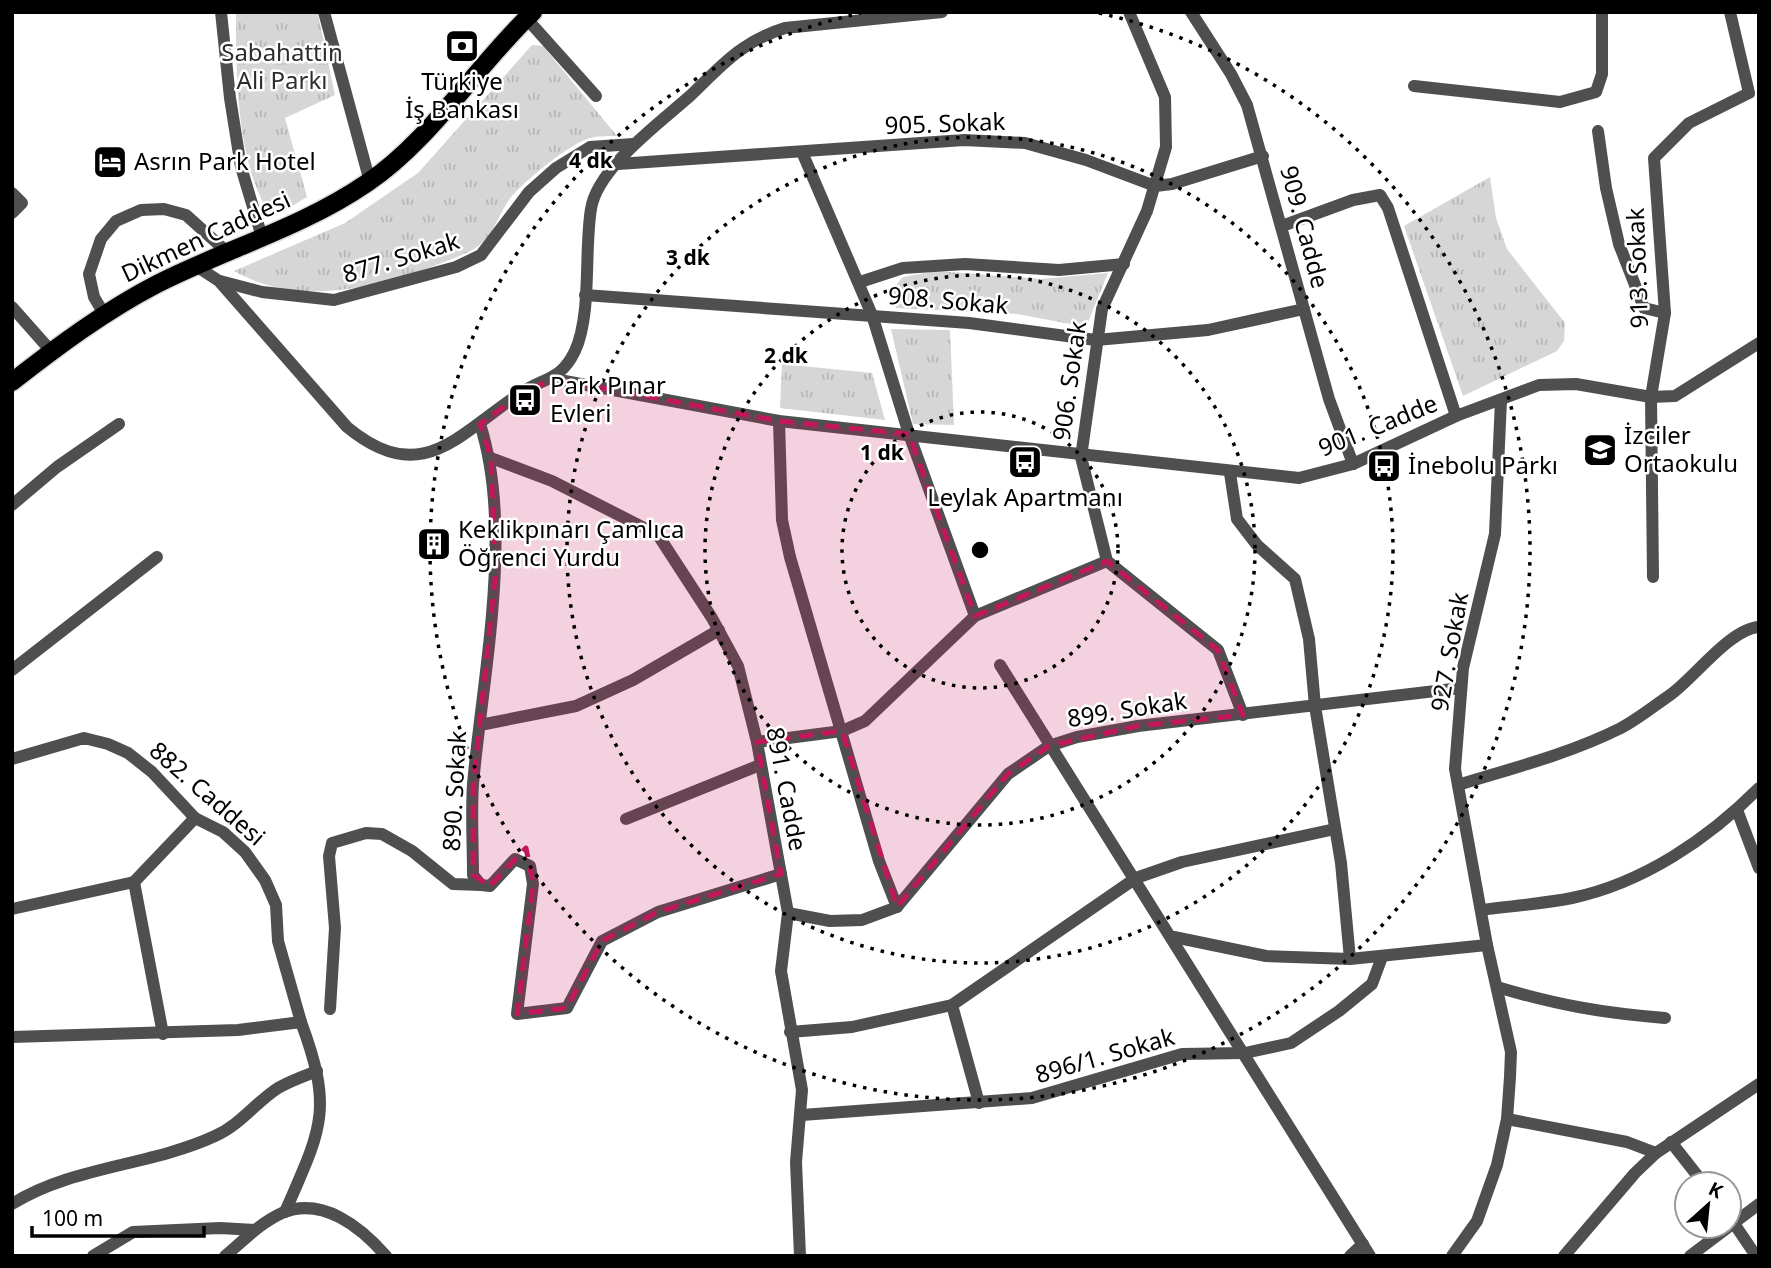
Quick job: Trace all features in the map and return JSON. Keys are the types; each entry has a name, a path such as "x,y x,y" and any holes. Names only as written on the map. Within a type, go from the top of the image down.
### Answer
{"main road":[{"name":"Dikmen Caddesi","path":"12,382 104,314 196,266 314,214 370,182 407,149 530,15"}],"street":[{"path":"221,12 230,98 242,167 262,237"},
{"path":"324,12 370,182"},
{"path":"196,266 219,281 346,427 365,442 388,454 410,456 435,450 480,424 525,391 554,379 576,349 586,295 591,207 599,187 633,144 739,51 770,33 803,25 942,12"},
{"name":"906. Sokak","path":"1107,561 1081,457 1096,340 1102,309 1124,264 1155,186 1166,147 1165,97 1129,12"},
{"name":"909. Cadde","path":"1191,12 1231,74 1247,105 1329,399 1353,464"},
{"path":"1414,86 1560,102 1596,92 1602,74 1602,12"},
{"name":"913. Sokak","path":"1653,577 1651,397 1665,313 1654,158 1689,123 1754,89 1730,12"},
{"path":"530,15 596,96"},
{"path":"1598,131 1606,188 1619,244 1644,308 1665,313"},
{"name":"905. Sokak","path":"618,164 964,140 1025,143 1086,160 1155,186"},
{"name":"877. Sokak","path":"219,281 262,292 334,300 456,267 481,255 530,191 556,168 590,146 633,144"},
{"path":"802,152 860,282 909,434 975,616"},
{"path":"1155,186 1172,184 1263,156"},
{"path":"12,193 22,203 12,213"},
{"path":"1282,226 1353,200 1380,195 1388,208 1457,416"},
{"path":"104,314 94,297 89,274 101,239 116,221 141,210 164,209 186,215 227,253"},
{"path":"860,282 903,268 965,264 1059,270 1124,264"},
{"name":"908. Sokak","path":"586,295 1021,328 1096,340 1208,330 1304,309"},
{"path":"12,307 51,351"},
{"name":"901. Cadde","path":"554,379 779,421 909,434 1081,457 1299,478 1353,464 1457,416 1539,385 1576,384 1651,397 1675,396 1759,343"},
{"name":"927. Sokak","path":"1452,1256 1477,1221 1497,1165 1507,1119 1511,1052 1487,945 1455,769 1461,688 1495,534 1501,400"},
{"path":"779,421 782,520 878,861 897,907"},
{"path":"12,505 57,467 118,424"},
{"name":"890. Sokak","path":"480,424 491,457 495,578 473,787 472,875 481,885 490,886 515,859 530,866 533,884 517,1014 567,1008 602,941 658,912 781,874"},
{"name":"891. Cadde","path":"491,457 552,481 658,535 719,630 738,666 757,742 788,913 781,971 802,1090 796,1162 800,1256"},
{"path":"1230,473 1237,519 1256,545 1295,579 1309,639 1315,706 1335,829 1350,959"},
{"path":"12,670 157,557"},
{"path":"757,742 842,731 865,721 883,707 975,616 1107,561 1218,650 1243,715"},
{"path":"1458,785 1569,751 1624,727 1681,687 1736,636 1751,627 1759,626"},
{"path":"480,725 576,706 633,680 719,630"},
{"path":"1000,665 1049,746 1174,937 1367,1250 1350,1256"},
{"name":"899. Sokak","path":"788,913 830,921 862,920 897,907 1008,774 1049,746 1077,737 1138,726 1461,688"},
{"name":"882. Caddesi","path":"12,759 84,738 108,744 128,754 152,772 177,803 195,818 223,832 245,852 265,880 276,905 278,941 317,1071 321,1108 319,1130 285,1212"},
{"path":"626,819 760,765"},
{"path":"1481,910 1572,898 1629,880 1678,854 1737,810 1759,788"},
{"path":"1737,810 1759,869"},
{"path":"12,909 134,882 195,818"},
{"path":"790,1032 852,1027 952,1005 1136,878 1182,862 1335,829"},
{"path":"330,1009 335,929 329,856 332,843 366,833 382,834 412,851 453,884 481,885"},
{"path":"134,882 163,1034"},
{"path":"1174,937 1266,956 1350,959 1487,945"},
{"name":"896/1. Sokak","path":"802,1115 1032,1098 1182,1054 1245,1053 1291,1043 1339,1012 1372,984 1382,957"},
{"path":"1497,986 1558,1005 1604,1013 1665,1018"},
{"path":"952,1005 979,1103"},
{"path":"12,1037 163,1034 301,1023"},
{"path":"12,1204 44,1187 184,1149 206,1140 233,1126 279,1088 317,1071"},
{"path":"1564,1256 1634,1173 1656,1153 1759,1084"},
{"path":"1507,1119 1627,1142 1656,1153"},
{"path":"1671,1142 1693,1170"},
{"path":"1743,1213 1759,1204"},
{"path":"225,1256 255,1230 285,1212 325,1211 368,1235 386,1256"},
{"path":"93,1256 133,1232 220,1228 255,1230"},
{"path":"1743,1236 1756,1256"},
{"path":"1690,1256 1709,1240"}],"highlighted area":[{"path":"554,379 779,421 909,434 975,616 1107,561 1218,650 1243,715 1138,726 1049,746 1008,774 897,907 842,731 757,742 781,874 658,912 602,941 567,1008 517,1014 533,884 526,848 490,886 473,875 473,787 495,578 491,458 480,424 525,391"}],"green space":[{"name":"Sabahattin Ali Parkı","path":"236,12 318,14 335,95 285,118 307,197 272,218 251,172 240,119"},
{"path":"532,45 543,46 617,136 590,138 571,147 549,163 512,196 492,231 479,246 407,275 357,288 332,291 282,288 258,282 234,271 345,223 418,173"},
{"path":"1490,177 1496,218 1507,249 1565,323 1564,341 1557,351 1463,396 1404,226"},
{"path":"936,271 1041,279 1108,273 1086,327 1017,314 896,308 894,291 903,277"},
{"path":"891,329 950,330 954,425 913,424"},
{"path":"782,364 872,373 885,420 780,408"}],"place":[{"name":"Türkiye İş Bankası","path":"462,46"},
{"name":"Asrın Park Hotel","path":"110,162"},
{"name":"Park Pınar Evleri","path":"525,400"},
{"name":"İzciler Ortaokulu","path":"1600,450"},
{"name":"Leylak Apartmanı","path":"1025,462"},
{"name":"İnebolu Parkı","path":"1384,466"},
{"name":"Keklikpınarı Çamlıca Öğrenci Yurdu","path":"434,544"}]}
